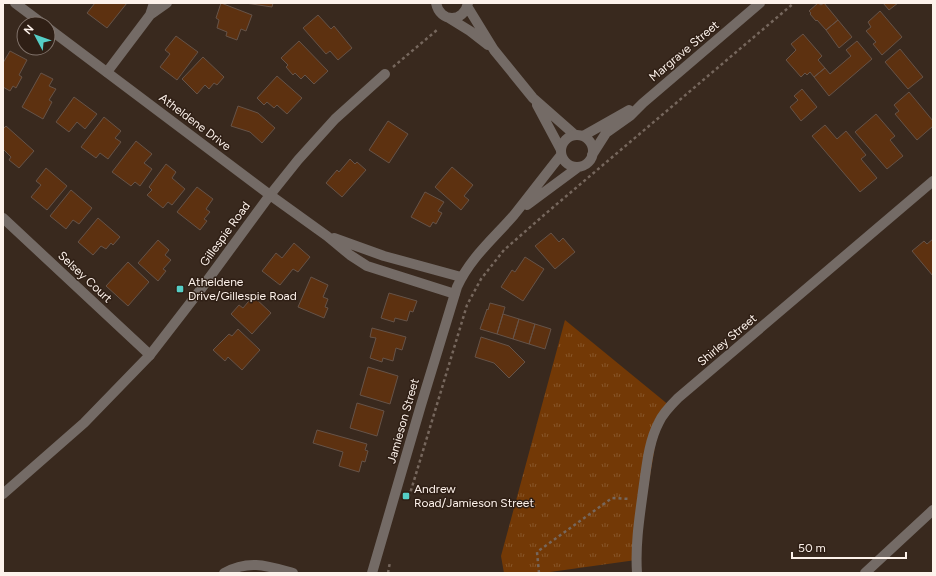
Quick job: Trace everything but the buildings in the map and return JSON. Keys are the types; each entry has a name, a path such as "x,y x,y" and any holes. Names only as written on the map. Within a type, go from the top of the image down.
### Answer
{"street":[{"path":"15,3 32,16"},
{"path":"107,72 150,14 154,3"},
{"path":"150,14 167,3"},
{"path":"436,3 440,13 470,31 494,50"},
{"name":"Margrave Street","path":"592,155 606,133 630,116 643,102 760,3"},
{"path":"449,18 460,16 465,12 468,4"},
{"path":"468,4 494,50 533,98 579,136 589,141 591,145 592,155 587,164 577,168 512,216"},
{"name":"Atheldene Drive","path":"56,34 327,236 350,255 367,266 455,294"},
{"name":"Gillespie Road","path":"3,493 84,423 150,355 298,160 335,119 385,74"},
{"path":"533,98 567,164 577,168"},
{"name":"Margrave Street","path":"579,136 643,102"},
{"path":"461,277 482,250 538,187 561,152 565,140 579,136"},
{"name":"Shirley Street","path":"637,573 637,531 652,442 659,422 670,406 933,181"},
{"name":"Selsey Court","path":"3,218 150,355"},
{"name":"Atheldene Drive","path":"327,236 384,256 461,277"},
{"name":"Jamieson Street","path":"372,573 421,405 461,277"},
{"path":"865,573 933,510"},
{"path":"224,573 243,565 254,564 293,573"}],"path":[{"path":"408,499 467,305 486,273 504,250 544,214 794,3"},
{"path":"385,74 437,30"},
{"path":"539,573 537,552 612,498 642,499"},
{"path":"388,573 390,559"}],"green space":[{"path":"565,320 670,406 659,422 636,560 543,573 504,573 501,556"}],"place":[{"name":"Atheldene Drive/Gillespie Road","path":"180,289"},
{"name":"Andrew Road/Jamieson Street","path":"406,496"}]}
